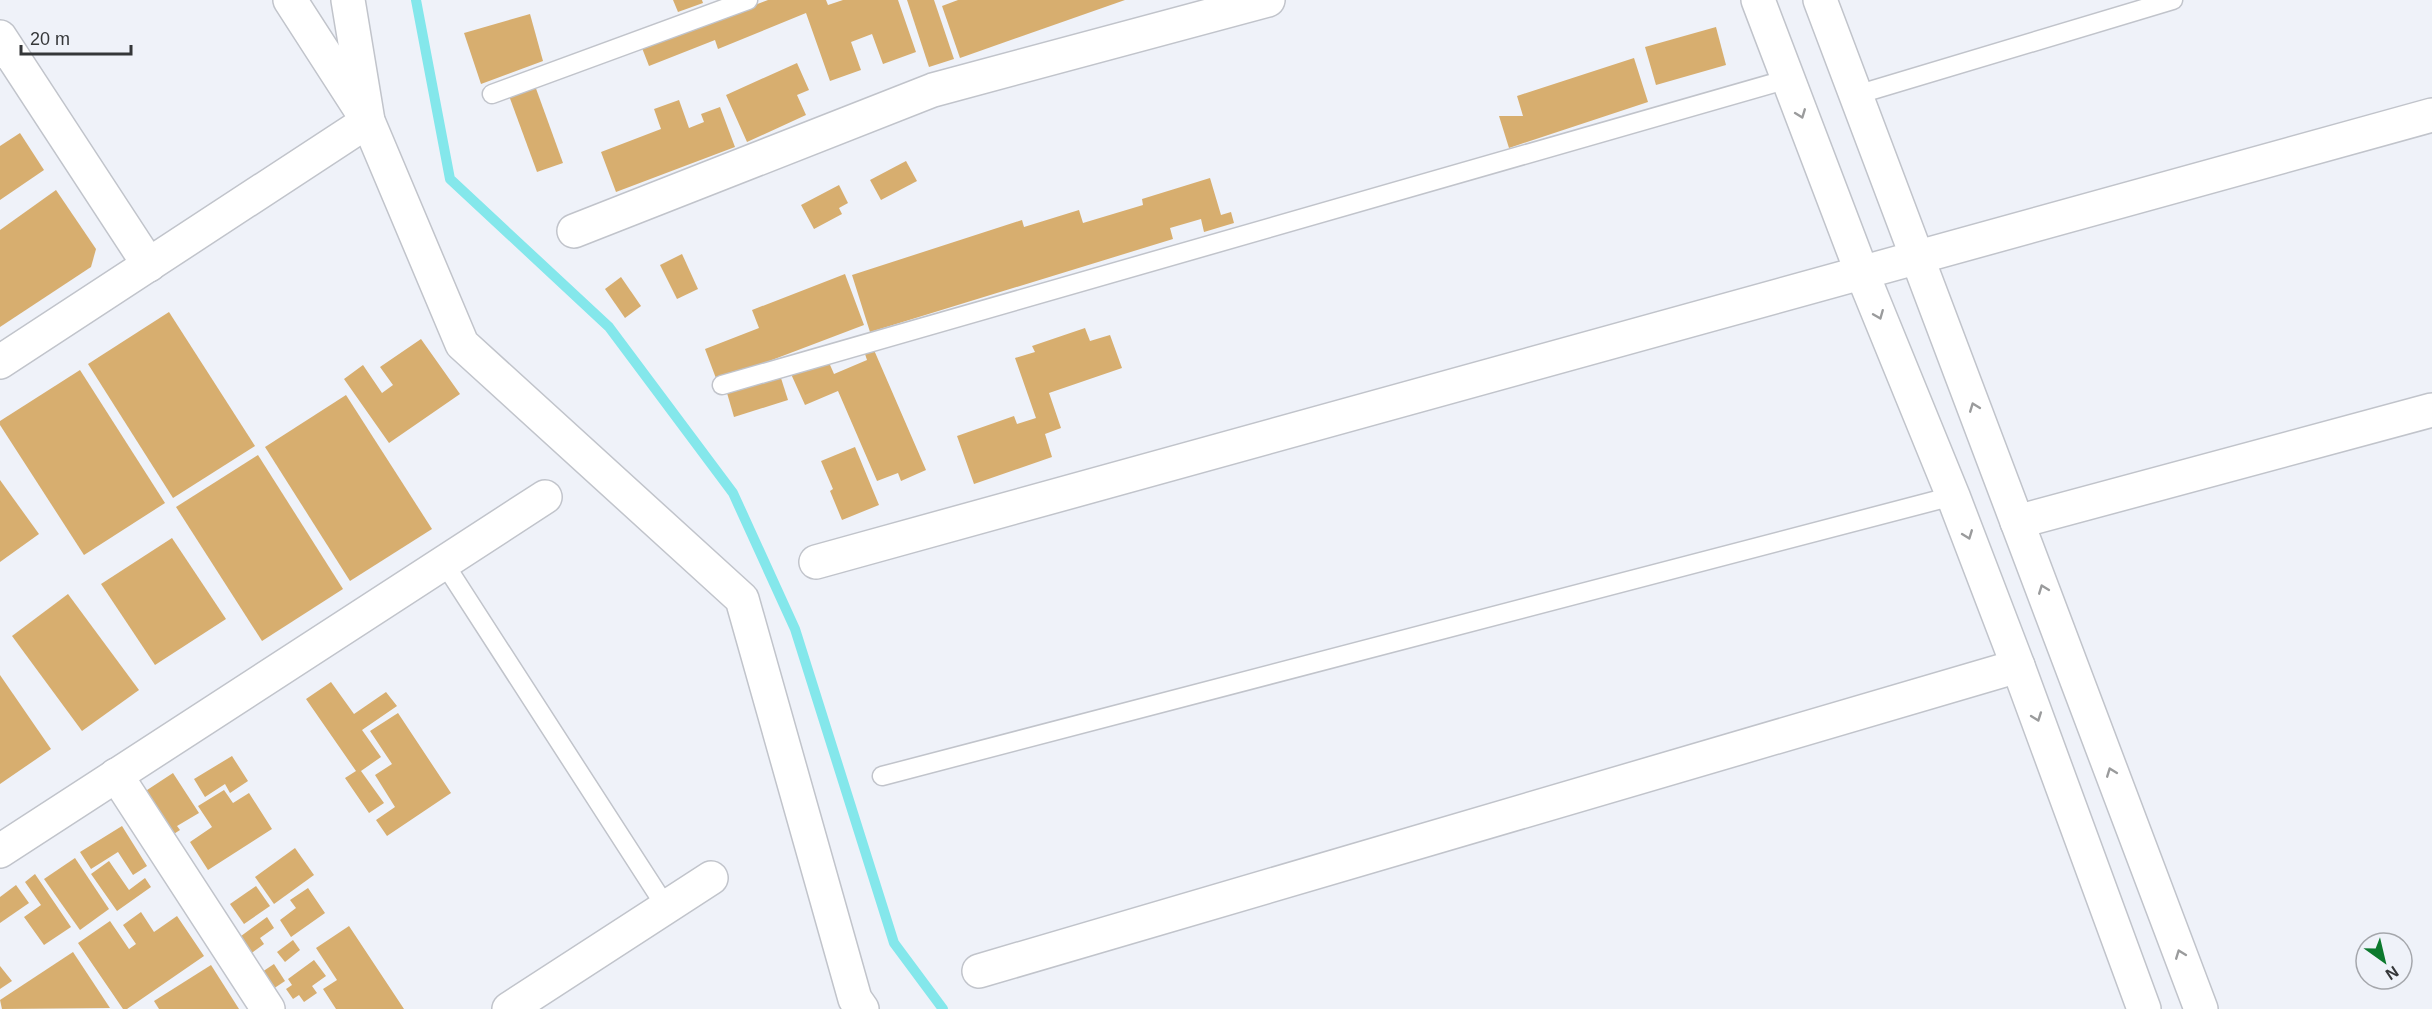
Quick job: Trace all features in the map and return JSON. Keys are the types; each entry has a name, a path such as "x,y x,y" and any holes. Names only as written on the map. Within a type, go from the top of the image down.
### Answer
{"street":[{"path":"290,0 368,121 462,344 742,598 855,999 861,1009"},
{"path":"348,0 368,121"},
{"path":"574,231 933,90 1268,0"},
{"path":"1758,0 1862,273 1953,496 2144,1009"},
{"path":"1820,0 2201,1009"},
{"path":"0,38 149,265"},
{"path":"816,562 2432,115"},
{"path":"0,362 368,121"},
{"path":"2017,522 2432,410"},
{"path":"0,851 545,497"},
{"path":"979,971 2018,666"},
{"path":"116,775 268,1009"},
{"path":"509,1009 711,878"}],"lane":[{"path":"492,94 748,0"},
{"path":"1856,95 2173,0"},
{"path":"722,385 1788,79"},
{"path":"882,776 1953,496"},
{"path":"444,563 666,907"}],"building":[{"path":"673,0 702,0 703,3 678,12"},
{"path":"768,0 826,0 828,5 843,0 898,0 916,52 883,64 872,34 851,42 861,70 830,81 806,13 718,49 715,40 649,66 642,48"},
{"path":"907,0 934,0 954,59 929,67"},
{"path":"958,0 1125,0 960,58 942,6"},
{"path":"530,14 543,61 481,84 464,33"},
{"path":"1716,27 1726,65 1656,85 1645,47"},
{"path":"1634,58 1648,102 1509,148 1499,116 1523,116 1517,96"},
{"path":"797,63 809,90 797,95 806,115 747,142 726,95"},
{"path":"534,83 563,163 537,172 508,93"},
{"path":"679,100 689,128 704,122 701,114 720,107 735,147 616,192 601,152 661,129 654,109"},
{"path":"20,133 44,170 0,200 0,146"},
{"path":"906,161 917,181 881,200 870,180"},
{"path":"1210,178 1221,215 1231,212 1234,223 1204,232 1201,219 1170,228 1173,239 870,332 852,275 1022,220 1024,227 1079,210 1083,223 1143,205 1142,199"},
{"path":"839,185 848,203 839,208 842,214 814,229 801,205"},
{"path":"56,190 96,249 91,267 0,327 0,230"},
{"path":"682,254 698,289 677,299 660,265"},
{"path":"845,274 864,325 717,381 705,349 759,328 752,310"},
{"path":"621,277 641,306 625,318 605,289"},
{"path":"169,312 255,446 173,498 88,364"},
{"path":"1085,328 1090,341 1110,335 1122,368 1049,393 1061,428 1045,434 1052,457 974,484 957,436 1014,416 1017,424 1036,418 1015,358 1035,352 1032,346"},
{"path":"421,339 460,394 389,443 344,379 363,365 382,393 393,385 380,367"},
{"path":"874,350 926,470 901,481 898,473 877,481 838,391 805,405 791,374 827,358 834,374 867,360 865,354"},
{"path":"80,370 165,503 84,555 0,425 0,421"},
{"path":"780,375 788,400 734,417 727,393"},
{"path":"346,395 432,529 350,581 265,447"},
{"path":"855,447 879,505 842,520 830,491 833,489 821,461"},
{"path":"258,455 343,589 262,641 176,507"},
{"path":"0,480 39,534 0,562"},
{"path":"172,538 226,619 155,665 101,584"},
{"path":"68,594 139,690 82,731 12,636"},
{"path":"0,675 51,749 0,784"},
{"path":"331,682 354,714 386,692 397,706 362,730 381,757 361,771 384,803 369,813 345,778 356,771 306,699"},
{"path":"398,713 451,793 387,836 376,820 395,807 375,775 392,764 370,731"},
{"path":"232,756 248,781 230,793 225,784 205,797 194,779"},
{"path":"173,773 199,813 177,826 180,830 169,837 141,794"},
{"path":"224,790 233,803 249,793 272,829 208,870 190,842 212,827 198,806"},
{"path":"122,826 147,866 133,875 118,852 91,869 80,852"},
{"path":"295,848 314,875 274,904 255,877"},
{"path":"75,858 109,909 80,930 44,879"},
{"path":"109,861 129,890 145,878 151,887 117,911 91,874"},
{"path":"35,874 71,927 44,945 24,917 41,905 25,882"},
{"path":"16,885 29,903 0,923 0,897"},
{"path":"256,886 270,906 244,924 230,904"},
{"path":"308,888 325,913 291,937 280,920 296,908 290,900"},
{"path":"141,912 154,932 177,916 204,956 127,1009 123,1009 78,943 110,921 129,949 136,944 123,925"},
{"path":"267,917 274,928 260,938 264,944 249,955 237,939"},
{"path":"349,926 404,1009 336,1009 323,989 337,980 316,948"},
{"path":"293,940 300,950 285,962 277,952"},
{"path":"73,952 110,1008 2,1009 0,1000"},
{"path":"314,960 326,976 312,986 317,993 304,1002 299,995 293,999 286,989 292,985 288,979"},
{"path":"274,964 285,981 270,991 259,974"},
{"path":"211,965 239,1009 159,1009 154,1001"},
{"path":"0,966 12,981 0,989"}],"waterway":[{"path":"416,0 450,179 609,327 733,493 795,629 894,943 943,1009"}]}
